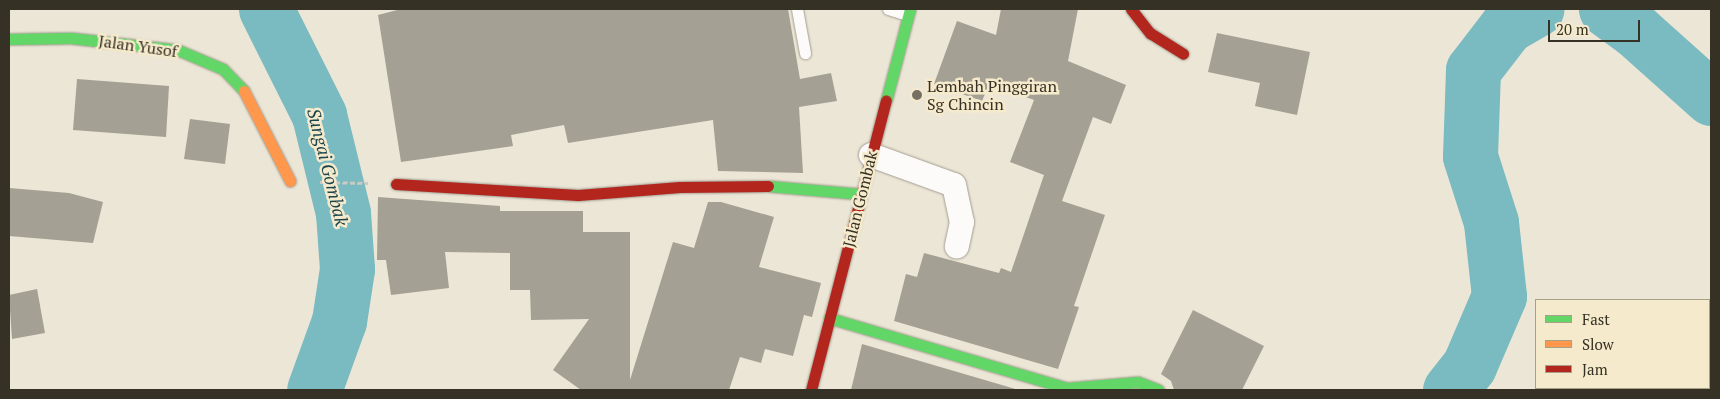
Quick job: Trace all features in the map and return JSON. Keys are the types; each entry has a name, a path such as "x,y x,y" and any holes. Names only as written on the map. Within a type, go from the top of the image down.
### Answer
{"street":[{"path":"1131,9 1150,33 1183,54"},
{"name":"Jalan Gombak","path":"811,390 909,12"},
{"name":"Jalan Yusof","path":"9,39 71,38 178,50 223,69 249,96 290,180"},
{"path":"871,155 954,185 962,222 957,246"},
{"path":"396,184 578,195 680,187 764,186 861,194"},
{"path":"830,318 1067,388 1138,382 1159,390"}],"lane":[{"path":"797,9 805,53"},
{"path":"888,9 909,12"}],"path":[{"path":"290,180 396,184"}],"building":[{"path":"401,9 788,9 800,79 831,73 837,101 799,107 803,173 718,171 713,120 568,143 564,125 511,135 513,146 401,162 378,15"},
{"path":"1001,9 1078,9 1068,61 1126,85 1111,124 1093,117 1062,201 1105,215 1074,306 1079,307 1058,369 894,321 906,274 917,277 924,253 999,273 1001,268 1011,272 1044,175 1010,162 1034,100 989,84 982,101 934,84 957,21 996,35"},
{"path":"1217,33 1310,52 1297,115 1255,106 1260,83 1208,72"},
{"path":"77,79 169,86 166,137 73,130"},
{"path":"190,119 230,124 225,164 184,159"},
{"path":"9,188 69,193 103,202 93,243 9,236"},
{"path":"378,197 500,206 500,211 583,211 583,232 630,232 630,380 673,242 694,248 708,202 721,202 774,217 759,267 821,283 812,317 804,315 793,356 765,349 761,363 740,357 729,390 581,390 553,370 589,319 531,320 530,290 510,290 510,253 445,252 449,288 391,295 386,260 377,260"},
{"path":"37,289 45,333 12,339 9,295"},
{"path":"1193,310 1264,346 1242,390 1174,390 1171,381 1161,374"},
{"path":"862,344 1019,390 851,390"}],"waterway":[{"name":"Sungai Gombak","path":"266,9 319,115 343,213 347,269 339,321 314,390"},
{"path":"1450,390 1469,366 1499,296 1491,222 1470,156 1473,70 1507,26 1537,9"},
{"path":"1606,9 1635,30 1711,98"}],"traffic: fast":[{"path":"886,101 910,9"},
{"path":"9,39 71,38 178,50 223,69 244,91"},
{"path":"768,186 861,194"},
{"path":"829,318 1067,388 1138,382 1159,390"}],"traffic: slow":[{"path":"244,91 290,181"}],"traffic: jam":[{"path":"1131,9 1150,33 1183,54"},
{"path":"811,390 886,101"},
{"path":"396,184 578,195 680,187 768,186"}],"place":[{"name":"Lembah Pinggiran Sg Chincin","path":"917,95"}]}
